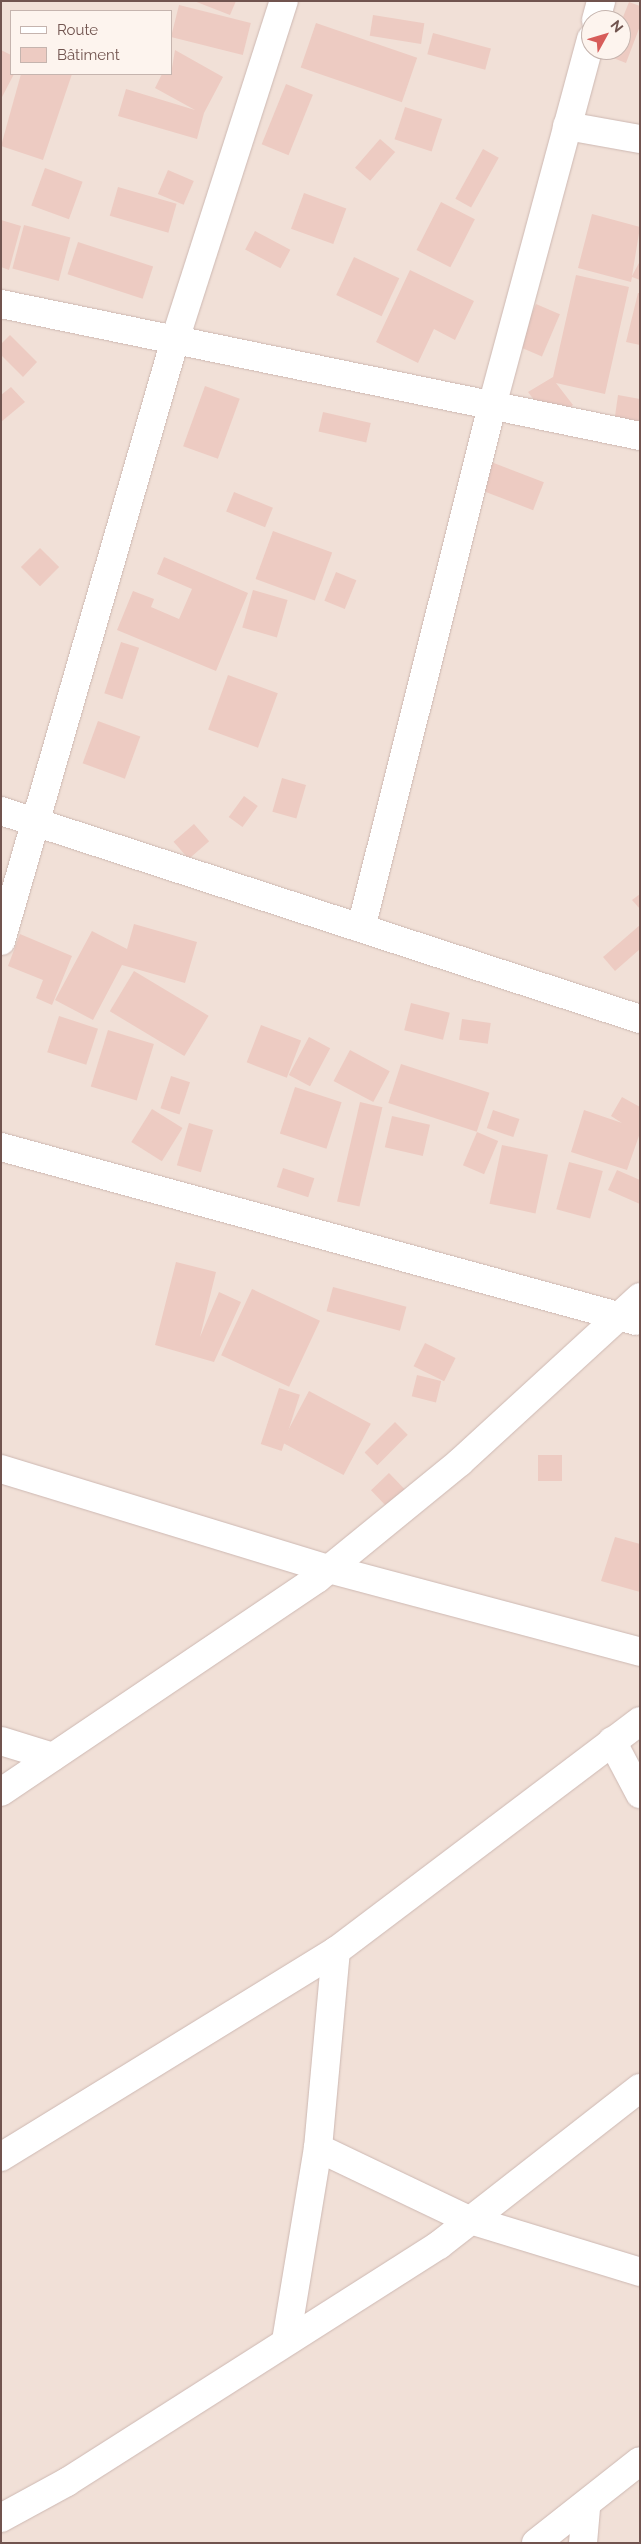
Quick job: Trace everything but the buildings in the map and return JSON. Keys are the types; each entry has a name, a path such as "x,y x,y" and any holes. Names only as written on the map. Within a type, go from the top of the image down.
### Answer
{"street":[{"path":"1,941 174,343 284,1"},
{"path":"360,928 492,406 585,60"},
{"path":"567,126 640,139"},
{"path":"1,304 174,343 640,436"},
{"path":"1,811 640,1019"},
{"path":"1,1146 634,1312"},
{"path":"1,1792 329,1569 460,1462 634,1312"},
{"path":"1,1469 329,1569 640,1652"},
{"path":"1,2157 336,1951 640,1721"},
{"path":"1,1741 53,1757"},
{"path":"612,1742 640,1794"},
{"path":"286,2341 318,2148 336,1951"},
{"path":"1,2518 67,2482 439,2244 467,2219 640,2088"},
{"path":"318,2148 467,2219 640,2272"},
{"path":"536,2543 586,2506 640,2461"},
{"path":"583,2543 586,2506"}],"shaded area":[{"path":"1,1 640,1 640,2543 1,2543"}]}
